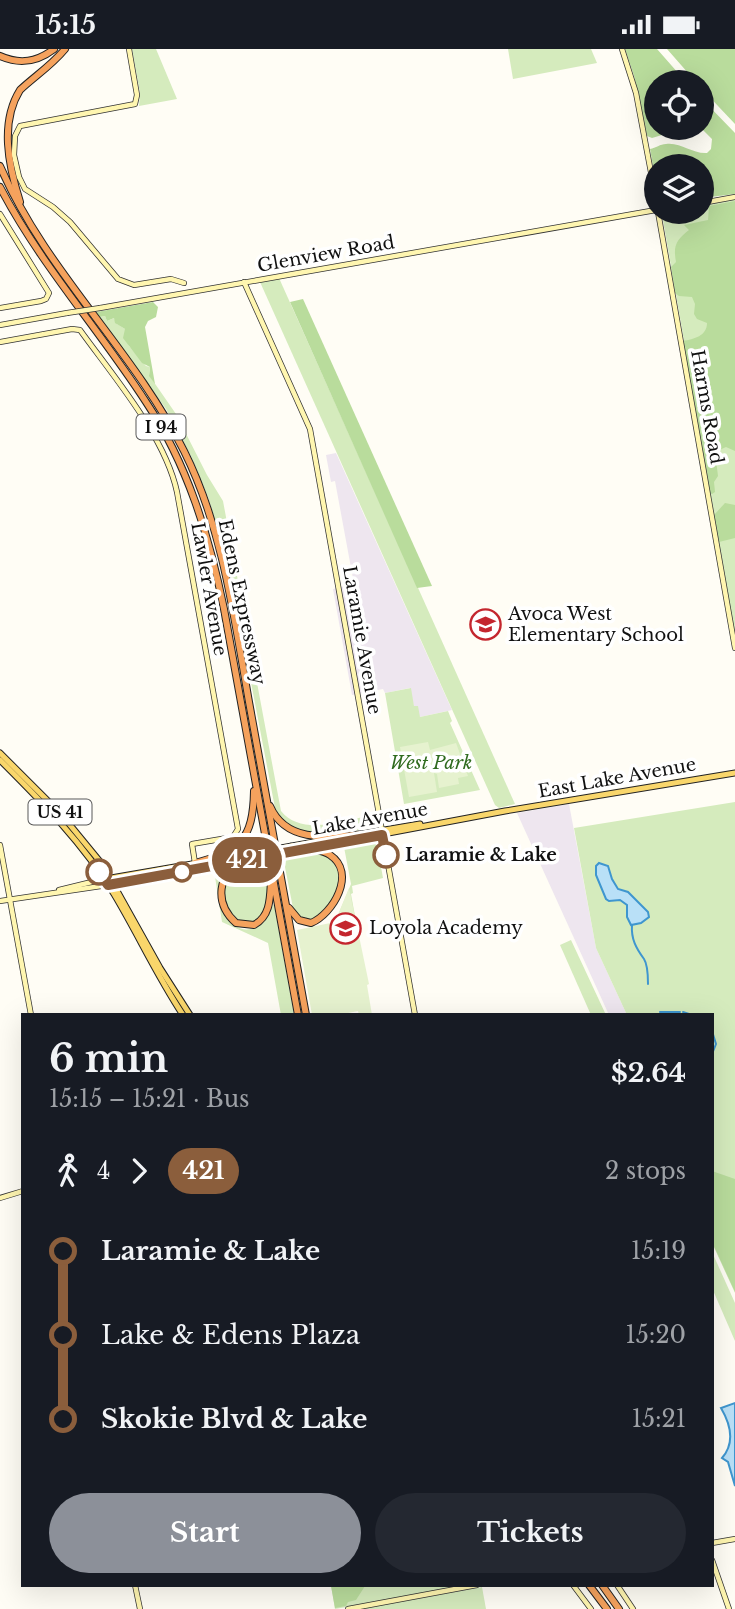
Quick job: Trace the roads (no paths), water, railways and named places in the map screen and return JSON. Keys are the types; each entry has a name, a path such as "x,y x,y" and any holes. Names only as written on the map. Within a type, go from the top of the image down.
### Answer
{"highway":[{"path":"0,56 11,60 30,61 54,49"},
{"path":"25,217 4,152 1,122 14,96 65,49"},
{"name":"Edens Expressway","path":"0,166 25,217 50,257 144,383 184,451 199,485 224,564 306,1013"},
{"name":"Edens Expressway","path":"0,187 35,248 146,402 189,485 213,554 298,1013"},
{"path":"195,863 228,853 242,842 252,814 254,775"},
{"path":"266,795 273,813 284,825 296,832 327,837 364,834"},
{"path":"286,901 295,917 307,923 320,919 336,901 341,882 339,867 331,856 309,848"},
{"path":"244,860 226,873 222,895 230,917 236,923 244,925 258,923 266,914 271,864"},
{"path":"590,1587 607,1609"},
{"path":"603,1587 619,1609"}],"main road":[{"name":"US 41","path":"0,754 61,814 109,882 189,1013"},
{"name":"US 41","path":"0,760 58,818 109,882 156,971 182,1013"},
{"name":"East Lake Avenue","path":"505,811 735,773"},
{"name":"Lake Avenue","path":"292,849 505,811"},
{"name":"Lake Avenue","path":"109,882 195,863 253,856 364,834 382,833"},
{"name":"Lake Avenue","path":"109,882 244,860 253,856"}],"street":[{"path":"129,49 138,97 136,102 131,106 24,124 18,128 14,141 15,161 25,189 51,205 69,221 118,279 134,285 175,279 184,282"},
{"path":"622,49 636,93 648,154"},
{"path":"714,200 735,197"},
{"name":"Glenview Road","path":"0,325 644,213"},
{"path":"0,214 23,254 48,288 48,297 41,302 0,308"},
{"name":"Harms Road","path":"659,224 735,648"},
{"name":"Laramie Avenue","path":"244,282 310,429 415,1013"},
{"name":"Lawler Avenue","path":"0,342 78,330 134,404 162,453 176,487 238,829 233,837 192,845 195,863"},
{"path":"0,845 31,1013"},
{"name":"Lake Avenue","path":"0,901 109,882"},
{"path":"0,1198 21,1192"},
{"path":"714,1543 735,1539"},
{"path":"714,1566 729,1609"},
{"path":"135,1587 140,1609"},
{"path":"351,1609 466,1587"},
{"path":"574,1587 591,1609"},
{"path":"618,1587 633,1609"}],"water":[{"path":"599,863 608,866 618,889 628,892 648,912 649,917 641,923 631,925 627,917 627,905 620,900 606,899 596,875 596,866"},
{"path":"735,1403 735,1486 728,1462 722,1458 729,1446 730,1434 721,1408"}],"waterway":[{"path":"632,925 632,935 648,971 648,984"},
{"path":"660,1012 680,1012"},
{"path":"714,1038 714,1049"}],"place":[{"name":"Avoca West Elementary School","path":"485,624"},
{"name":"Laramie & Lake","path":"386,855"},
{"name":"Loyola Academy","path":"346,928"}],"park label":[{"name":"West Park","path":"431,763"}]}
